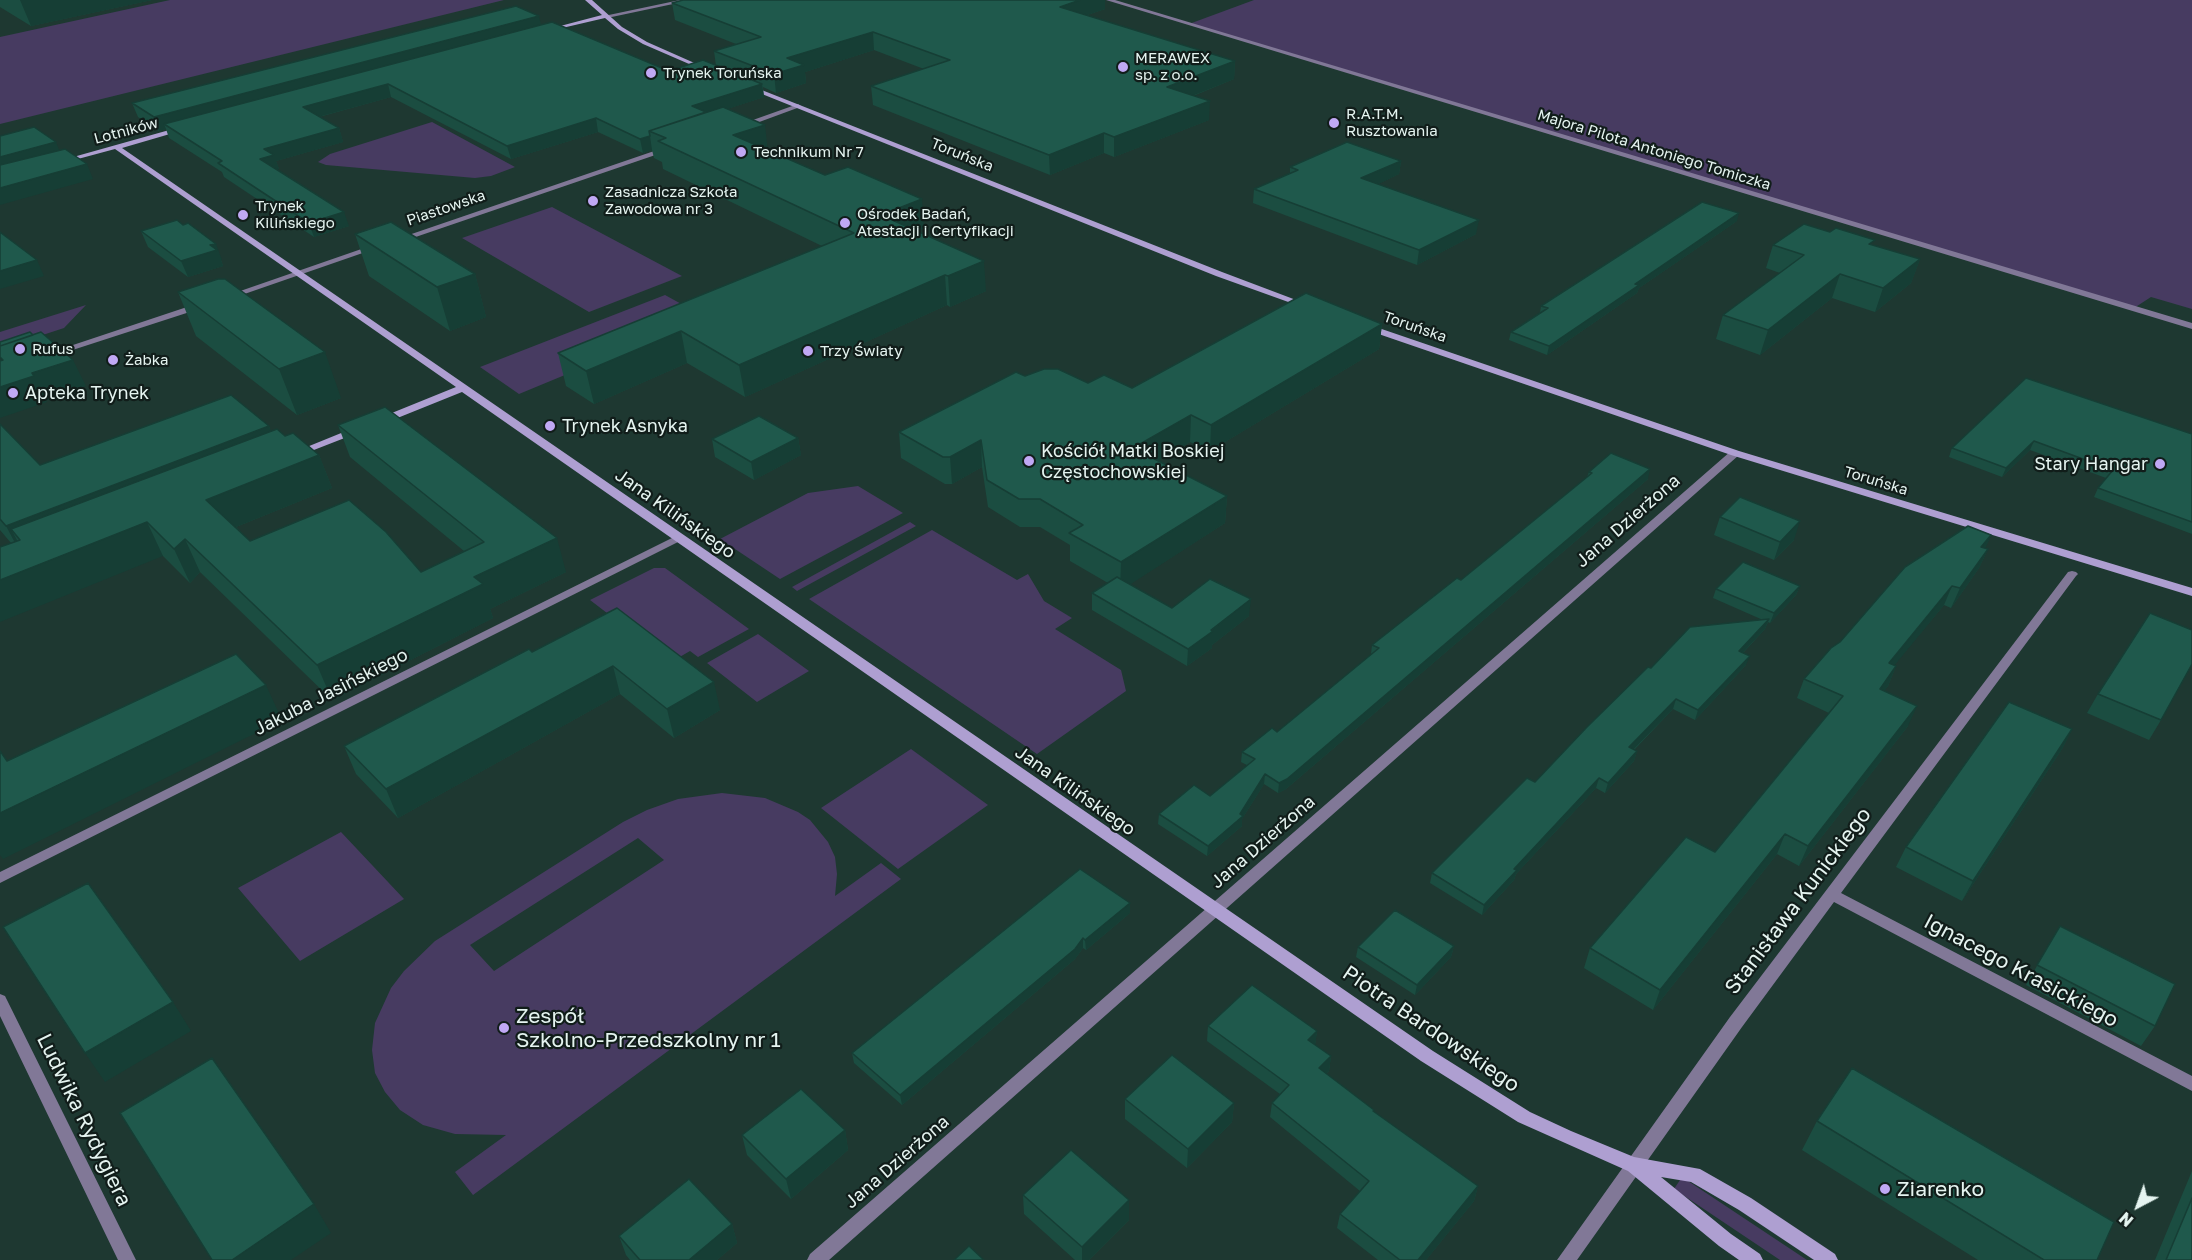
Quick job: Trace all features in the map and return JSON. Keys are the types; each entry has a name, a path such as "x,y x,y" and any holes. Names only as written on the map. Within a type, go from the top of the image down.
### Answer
{"street":[{"path":"588,0 645,43 712,72"},
{"path":"540,33 607,16 688,0"},
{"name":"Majora Pilota Antoniego Tomiczka","path":"1109,0 2192,326"},
{"name":"Toruńska","path":"745,85 1209,270 1315,308"},
{"path":"727,130 798,106"},
{"name":"Lotników","path":"55,164 189,128"},
{"name":"Jana Kilińskiego","path":"116,147 1215,910"},
{"name":"Piastowska","path":"216,300 671,149"},
{"path":"34,360 204,304"},
{"name":"Toruńska","path":"1358,323 1735,453 2192,592"},
{"path":"282,459 463,388"},
{"name":"Jana Dzierżona","path":"816,1260 1735,453"},
{"name":"Jakuba Jasińskiego","path":"0,878 678,538"},
{"name":"Stanisława Kunickiego","path":"1566,1260 1831,894 2072,574"},
{"name":"Ignacego Krasickiego","path":"1831,894 2192,1084"},
{"name":"Piotra Bardowskiego","path":"1215,910 1427,1056 1507,1107 1565,1136 1634,1165 1694,1175 1744,1204 1829,1260"},
{"name":"Ludwika Rydygiera","path":"0,1000 127,1260"},
{"name":"Piotra Bardowskiego","path":"1634,1165 1725,1240 1754,1260"}],"shaded area":[{"path":"170,0 504,0 0,124 0,37"},
{"path":"1254,0 2192,0 2192,309 2151,297 2134,308 1189,24"},
{"path":"432,122 515,167 491,176 475,178 326,165 318,162 330,154"},
{"path":"552,207 682,276 589,312 462,238"},
{"path":"665,295 705,317 519,394 480,367"},
{"path":"86,305 64,328 0,349 0,332"},
{"path":"858,486 903,513 780,579 720,539 808,493"},
{"path":"910,522 916,526 797,591 792,587"},
{"path":"932,530 1017,580 1028,574 1044,601 1072,618 1055,629 1121,670 1126,691 1037,754 809,599"},
{"path":"654,568 665,568 749,629 698,657 690,651 671,662 590,600"},
{"path":"758,634 809,671 757,702 707,663"},
{"path":"911,749 988,805 898,869 821,808"},
{"path":"722,793 765,798 798,812 810,820 828,842 835,857 837,874 835,896 881,863 901,879 473,1195 455,1172 506,1135 455,1134 423,1125 400,1110 385,1092 375,1073 372,1050 375,1023 391,988 404,971 435,941 623,822 647,810 678,799","holes":["638,838 664,860 494,971 470,945"]},
{"path":"341,832 404,899 300,961 238,888"},
{"path":"1682,1177 1807,1260 1780,1260 1674,1189"}],"building":[{"path":"683,0 1080,0 1060,7 1235,61 1167,87 1210,101 1114,137 1104,133 1049,155 871,86 950,60 873,32 787,58 804,65 774,74 714,51 761,37 672,3"},
{"path":"516,6 539,16 154,117 132,103"},
{"path":"552,22 669,71 703,60 762,84 692,106 706,112 649,131 650,136 640,139 596,118 507,146 388,84 303,107 339,128 264,149 274,155 260,159 344,212 309,223 218,163 222,161 164,124"},
{"path":"723,107 765,125 733,135 825,175 848,167 922,199 881,215 984,261 948,276 945,275 739,365 681,331 586,371 558,353 854,233 658,141 666,138 649,131"},
{"path":"34,127 56,142 0,157 0,136"},
{"path":"1347,142 1401,161 1361,178 1479,220 1419,250 1254,189 1298,170 1290,167"},
{"path":"65,149 87,164 0,188 0,165"},
{"path":"1702,202 1739,213 1549,346 1511,332 1548,308 1541,306"},
{"path":"177,220 183,225 188,223 216,244 210,245 217,250 181,261 141,231"},
{"path":"391,222 475,274 437,287 355,234"},
{"path":"1804,224 1830,232 1836,228 1875,240 1869,244 1920,259 1883,288 1840,274 1768,330 1723,315 1804,255 1773,245"},
{"path":"0,232 37,260 0,271"},
{"path":"218,279 225,279 325,352 279,369 178,292"},
{"path":"1306,293 1382,324 1211,425 1191,415 1133,448 1227,496 1121,562 1069,533 1083,525 1040,499 1019,499 987,480 981,440 950,457 943,457 899,432 1016,372 1025,376 1044,369 1058,369 1088,383 1104,375 1132,388"},
{"path":"30,332 33,335 0,346 0,342"},
{"path":"41,332 73,360 32,373 34,376 0,387 0,361 3,360 0,357 0,346"},
{"path":"2026,378 2192,434 2192,522 2098,488 2113,470 2034,441 2006,468 1952,448"},
{"path":"231,395 269,426 6,526 0,519 0,424 40,465"},
{"path":"385,407 557,538 474,577 483,584 317,665 185,539 174,549 147,522 0,580 0,547 20,540 11,529 277,429 285,436 293,433 319,455 206,500 250,541 349,500 386,532 421,572 484,542 338,425"},
{"path":"759,416 798,438 751,462 712,439"},
{"path":"1611,453 1650,469 1287,779 1279,783 1265,774 1240,814 1243,816 1208,846 1159,814 1194,785 1210,796 1255,759 1242,752 1272,728 1277,732 1379,648 1372,645 1457,578 1461,580 1592,473 1589,472"},
{"path":"1740,497 1800,521 1780,542 1720,517"},
{"path":"1968,526 1991,535 1981,547 1988,549 1960,588 1952,586 1889,663 1896,666 1880,689 1917,706 1808,846 1785,834 1660,990 1590,948 1686,837 1715,852 1843,696 1804,679 1831,648 1840,642 1905,567"},
{"path":"1743,562 1800,586 1774,613 1716,589"},
{"path":"1117,577 1172,608 1210,579 1251,599 1188,649 1092,593"},
{"path":"617,608 714,682 667,709 613,666 386,789 344,746 529,649 532,652"},
{"path":"2150,613 2192,630 2192,664 2161,720 2098,694"},
{"path":"1769,619 1739,651 1750,656 1698,710 1676,699 1629,747 1637,751 1608,783 1599,778 1514,869 1517,870 1484,905 1432,873 1527,778 1535,782 1587,727 1648,667 1651,668 1690,627"},
{"path":"236,654 266,685 0,813 0,751 7,761"},
{"path":"2009,702 2072,729 1973,881 1906,847"},
{"path":"1080,869 1130,903 1085,940 1083,938 1075,949 900,1095 852,1053"},
{"path":"88,883 173,1002 85,1053 3,927"},
{"path":"1395,910 1454,946 1417,985 1358,947"},
{"path":"2060,926 2175,984 2155,1026 2037,965"},
{"path":"1252,985 1317,1031 1308,1040 1331,1056 1319,1068 1373,1111 1478,1186 1418,1260 1400,1260 1340,1214 1369,1181 1272,1103 1289,1085 1208,1026"},
{"path":"1172,1055 1234,1103 1188,1149 1125,1099"},
{"path":"212,1058 314,1204 232,1260 212,1260 120,1113"},
{"path":"1852,1068 2114,1222 2097,1260 2044,1260 1817,1121"},
{"path":"801,1089 845,1130 786,1179 742,1135"},
{"path":"1071,1150 1129,1200 1082,1247 1023,1195"},
{"path":"689,1179 732,1224 689,1260 640,1260 619,1236"},
{"path":"2192,1198 2192,1260 2166,1260"},
{"path":"969,1246 984,1260 954,1260"}],"place":[{"name":"MERAWEX sp. z o.o.","path":"1123,67"},
{"name":"Trynek Toruńska","path":"651,73"},
{"name":"R.A.T.M. Rusztowania","path":"1334,123"},
{"name":"Technikum Nr 7","path":"741,152"},
{"name":"Zasadnicza Szkoła Zawodowa nr 3","path":"593,201"},
{"name":"Trynek Kilińskiego","path":"243,215"},
{"name":"Ośrodek Badań, Atestacji i Certyfikacji","path":"845,223"},
{"name":"Rufus","path":"20,349"},
{"name":"Trzy Światy","path":"808,351"},
{"name":"Żabka","path":"113,360"},
{"name":"Apteka Trynek","path":"13,393"},
{"name":"Trynek Asnyka","path":"550,426"},
{"name":"Kościół Matki Boskiej Częstochowskiej","path":"1029,461"},
{"name":"Stary Hangar","path":"2160,464"},
{"name":"Zespół Szkolno-Przedszkolny nr 1","path":"504,1028"},
{"name":"Ziarenko","path":"1885,1189"}]}
